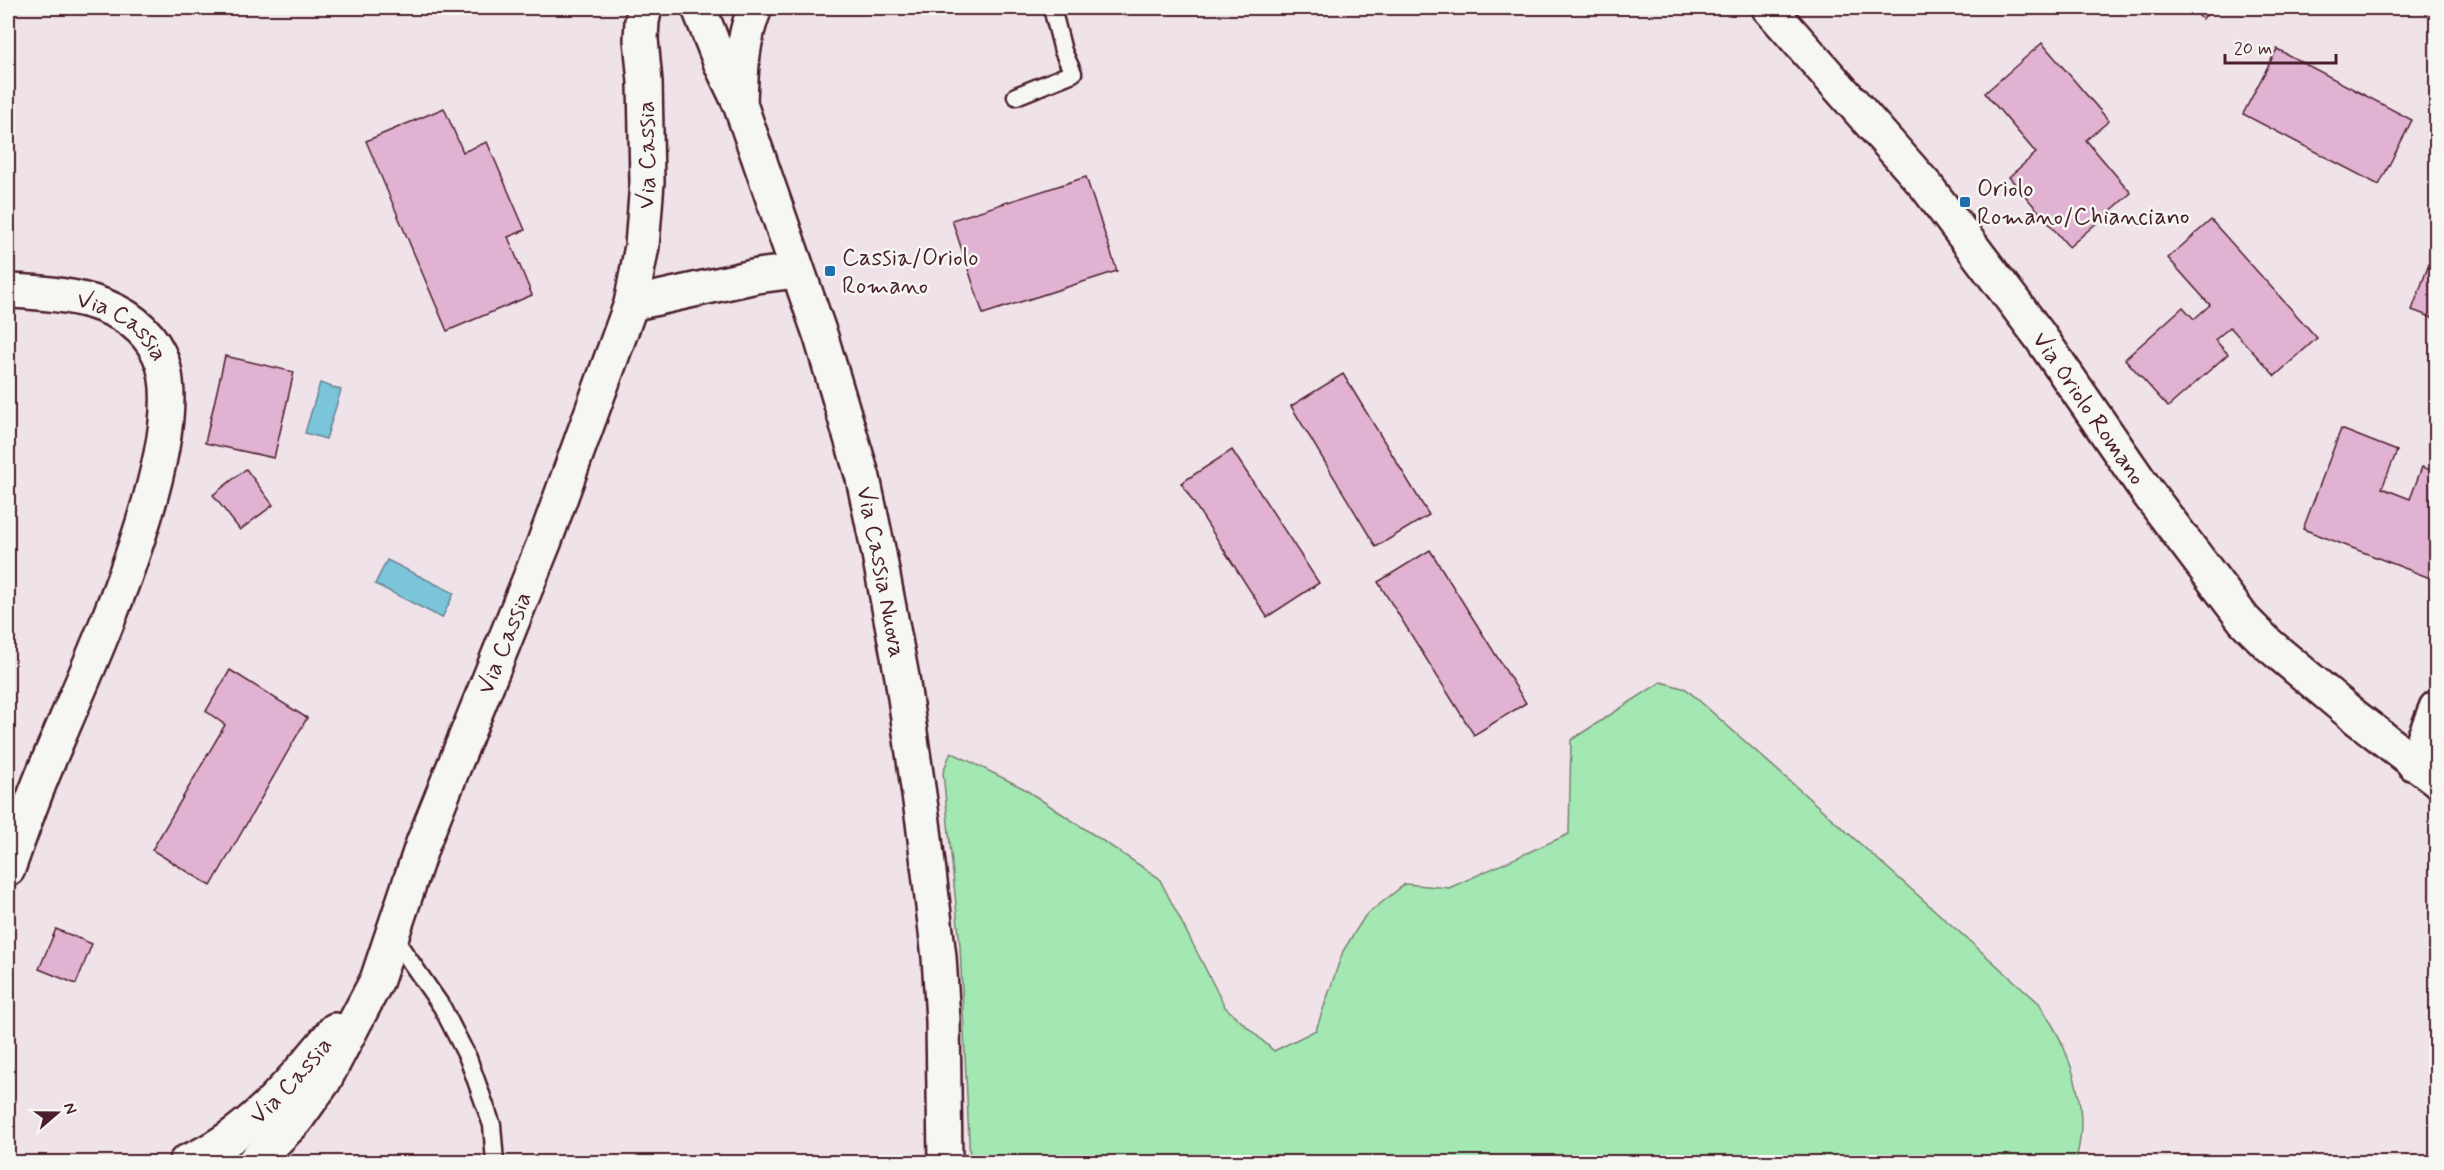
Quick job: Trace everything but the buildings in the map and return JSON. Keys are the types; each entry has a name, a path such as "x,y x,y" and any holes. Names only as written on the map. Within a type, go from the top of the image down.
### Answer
{"street":[{"name":"Via Cassia","path":"254,1162 296,1120 324,1081 377,980 423,843 544,543 631,304 642,246 647,183 645,82 641,39 645,8"},
{"name":"Via Cassia Nuova","path":"699,8 740,104 821,337 863,478 902,677 923,822 939,957 943,1020 945,1162"},
{"path":"740,104 741,57 755,8"},
{"name":"Via Oriolo Romano","path":"1769,8 1927,187 2039,335 2148,493 2244,620 2268,644 2425,772"},
{"path":"631,304 757,276 797,271"},
{"name":"Via Cassia","path":"8,291 66,295 101,304 139,328 158,353 167,385 168,405 165,437 139,535 110,614 45,769 8,869"},
{"path":"2425,772 2436,708"},
{"name":"Via Cassia","path":"8,838 45,769"},
{"name":"Via Cassia","path":"186,1162 219,1145 270,1104 314,1056 377,980"}],"lane":[{"path":"1017,96 1073,73 1063,51 1052,8"},
{"path":"392,935 442,1007 468,1058 492,1125 495,1162"}],"green space":[{"path":"1661,682 1686,689 2039,1003 2062,1042 2074,1076 2081,1119 2079,1148 2075,1162 970,1162 960,946 943,772 951,752 1023,788 1159,878 1225,1007 1274,1051 1316,1030 1343,951 1365,916 1405,884 1449,888 1569,834 1571,740"}],"water":[{"path":"320,383 341,390 326,439 305,433"},
{"path":"387,560 454,593 442,618 375,584"}],"place":[{"name":"Oriolo Romano/Chianciano","path":"1965,202"},
{"name":"Cassia/Oriolo Romano","path":"830,271"}]}
